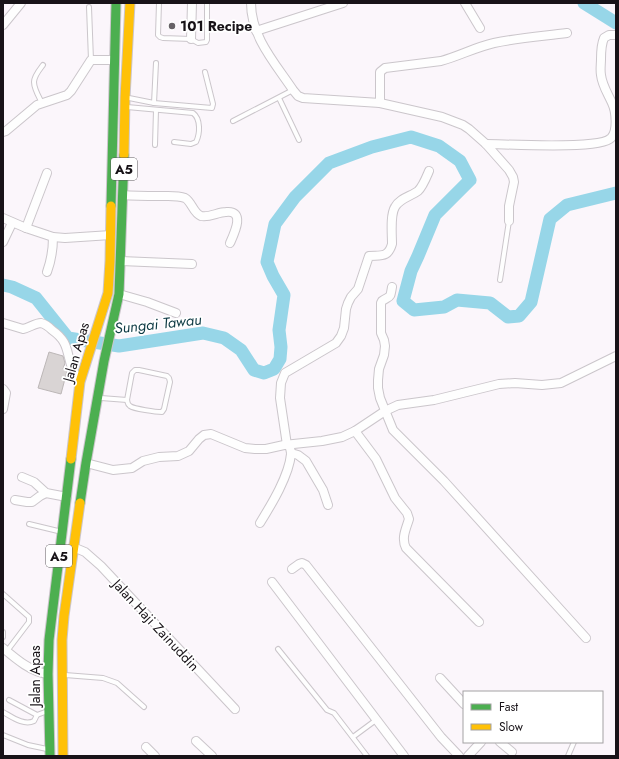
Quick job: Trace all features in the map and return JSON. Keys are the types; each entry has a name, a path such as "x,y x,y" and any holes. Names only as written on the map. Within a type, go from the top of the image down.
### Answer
{"highway":[{"name":"Jalan Apas","path":"50,753 48,674 49,640 80,382 108,293 111,235 116,3"},
{"name":"Jalan Apas","path":"64,756 62,640 64,616 86,463 104,361 119,294 125,102 130,3"},
{"path":"111,235 117,229 122,207"},
{"path":"75,432 78,430 86,402 98,397"},
{"path":"50,726 55,729 58,724 58,697 59,691 62,688"}],"street":[{"path":"3,25 21,3"},
{"path":"191,39 192,3"},
{"path":"251,3 253,21 261,42 298,96 303,98 380,103 442,117 469,129 486,144 510,170 513,176 514,182 509,206 509,221"},
{"path":"256,31 343,3"},
{"path":"465,3 480,28"},
{"path":"380,103 380,72 385,68 441,60 468,50 494,43 567,33"},
{"path":"486,144 564,146 593,144 611,139 614,134 616,124 612,103 603,85 600,74 601,49 604,38 609,35 616,35"},
{"path":"3,132 42,103 67,95 90,60 115,60"},
{"path":"260,523 287,472 289,448 280,398 281,383 285,373 330,348 341,336 344,328 348,303 358,289 369,256 386,254 391,249 392,215 394,208 398,203 421,187 429,171"},
{"path":"26,228 47,173"},
{"path":"123,195 178,196 188,200 198,214 203,216 232,212 238,222 230,243"},
{"path":"3,218 53,237 65,238 111,235"},
{"path":"3,242 12,222"},
{"path":"47,272 53,248 53,237"},
{"path":"121,261 192,264"},
{"path":"392,288 391,296 381,303 381,334 385,346 378,380 379,394 393,430 444,481 586,638"},
{"path":"119,294 147,302 176,313"},
{"path":"4,326 27,329 41,323 59,335 65,342 72,370 80,382"},
{"path":"86,463 113,470 132,468 143,461 158,457 178,456 189,451 204,435 212,434 245,448 289,448 342,437 355,431 385,411 398,405 434,400 499,384 515,383 542,385 561,383 616,356"},
{"path":"3,389 6,393 3,409"},
{"path":"355,431 376,459 395,498 407,513 409,519 403,537 406,548 479,622"},
{"path":"289,448 306,461 323,490 328,505"},
{"path":"22,477 34,482 46,493 67,498"},
{"path":"15,500 32,502 46,493"},
{"name":"Jalan Haji Zainuddin","path":"73,547 85,552 101,566 235,709"},
{"path":"292,569 302,563 306,565 441,737 459,756"},
{"path":"272,582 404,756"},
{"path":"5,650 39,673 48,674"},
{"path":"440,678 463,703"},
{"path":"196,741 212,756"},
{"path":"468,756 480,743"},
{"path":"501,743 512,752"},
{"path":"146,747 155,756"}],"lane":[{"path":"159,3 158,34 160,37 191,39 198,43 206,42 207,40 208,3"},
{"path":"90,6 90,60"},
{"path":"154,103 156,63"},
{"path":"42,103 34,82 35,77 44,65"},
{"path":"125,102 212,108 214,104 205,72"},
{"path":"233,120 293,90"},
{"path":"279,98 299,140"},
{"path":"125,102 156,110 193,113 197,116 199,120 198,138 196,142 191,144 174,142"},
{"path":"155,145 156,110"},
{"path":"500,280 509,221"},
{"path":"135,370 167,376 170,378 164,409 162,412 132,407 128,404 127,400 132,374 135,370"},
{"path":"98,397 127,400"},
{"path":"29,524 63,533"},
{"path":"3,594 29,617 29,622 5,650"},
{"path":"3,632 3,637"},
{"path":"278,649 327,710 334,713 368,756"},
{"path":"62,674 103,678 117,683 144,707"},
{"path":"9,700 38,715"},
{"path":"3,712 27,723 34,721 38,715 49,711"},
{"path":"353,737 376,720"},
{"path":"3,735 50,753"},
{"path":"568,756 574,743"}],"building":[{"path":"49,352 63,356 65,363 63,369 67,370 61,394 38,388"}],"waterway":[{"name":"Sungai Tawau","path":"584,3 616,23"},
{"name":"Sungai Tawau","path":"3,285 12,287 36,298 68,338 119,346 203,333 224,338 241,350 254,370 264,373 274,369 280,359 281,347 279,330 284,295 267,262 275,224 295,197 329,163 372,147 411,137 439,146 460,161 470,180 435,215 411,271 403,301 414,310 444,307 457,300 490,303 508,317 519,316 531,302 550,219 567,205 616,193"}],"traffic: fast":[{"path":"111,206 116,3"},
{"path":"80,503 104,361 119,294 124,155"},
{"path":"50,756 48,674 49,640 71,459"}],"traffic: slow":[{"path":"124,155 125,98 130,3"},
{"path":"71,459 80,382 108,293 111,206"},
{"path":"63,756 62,640 80,503"}],"place":[{"name":"101 Recipe","path":"172,26"}]}
